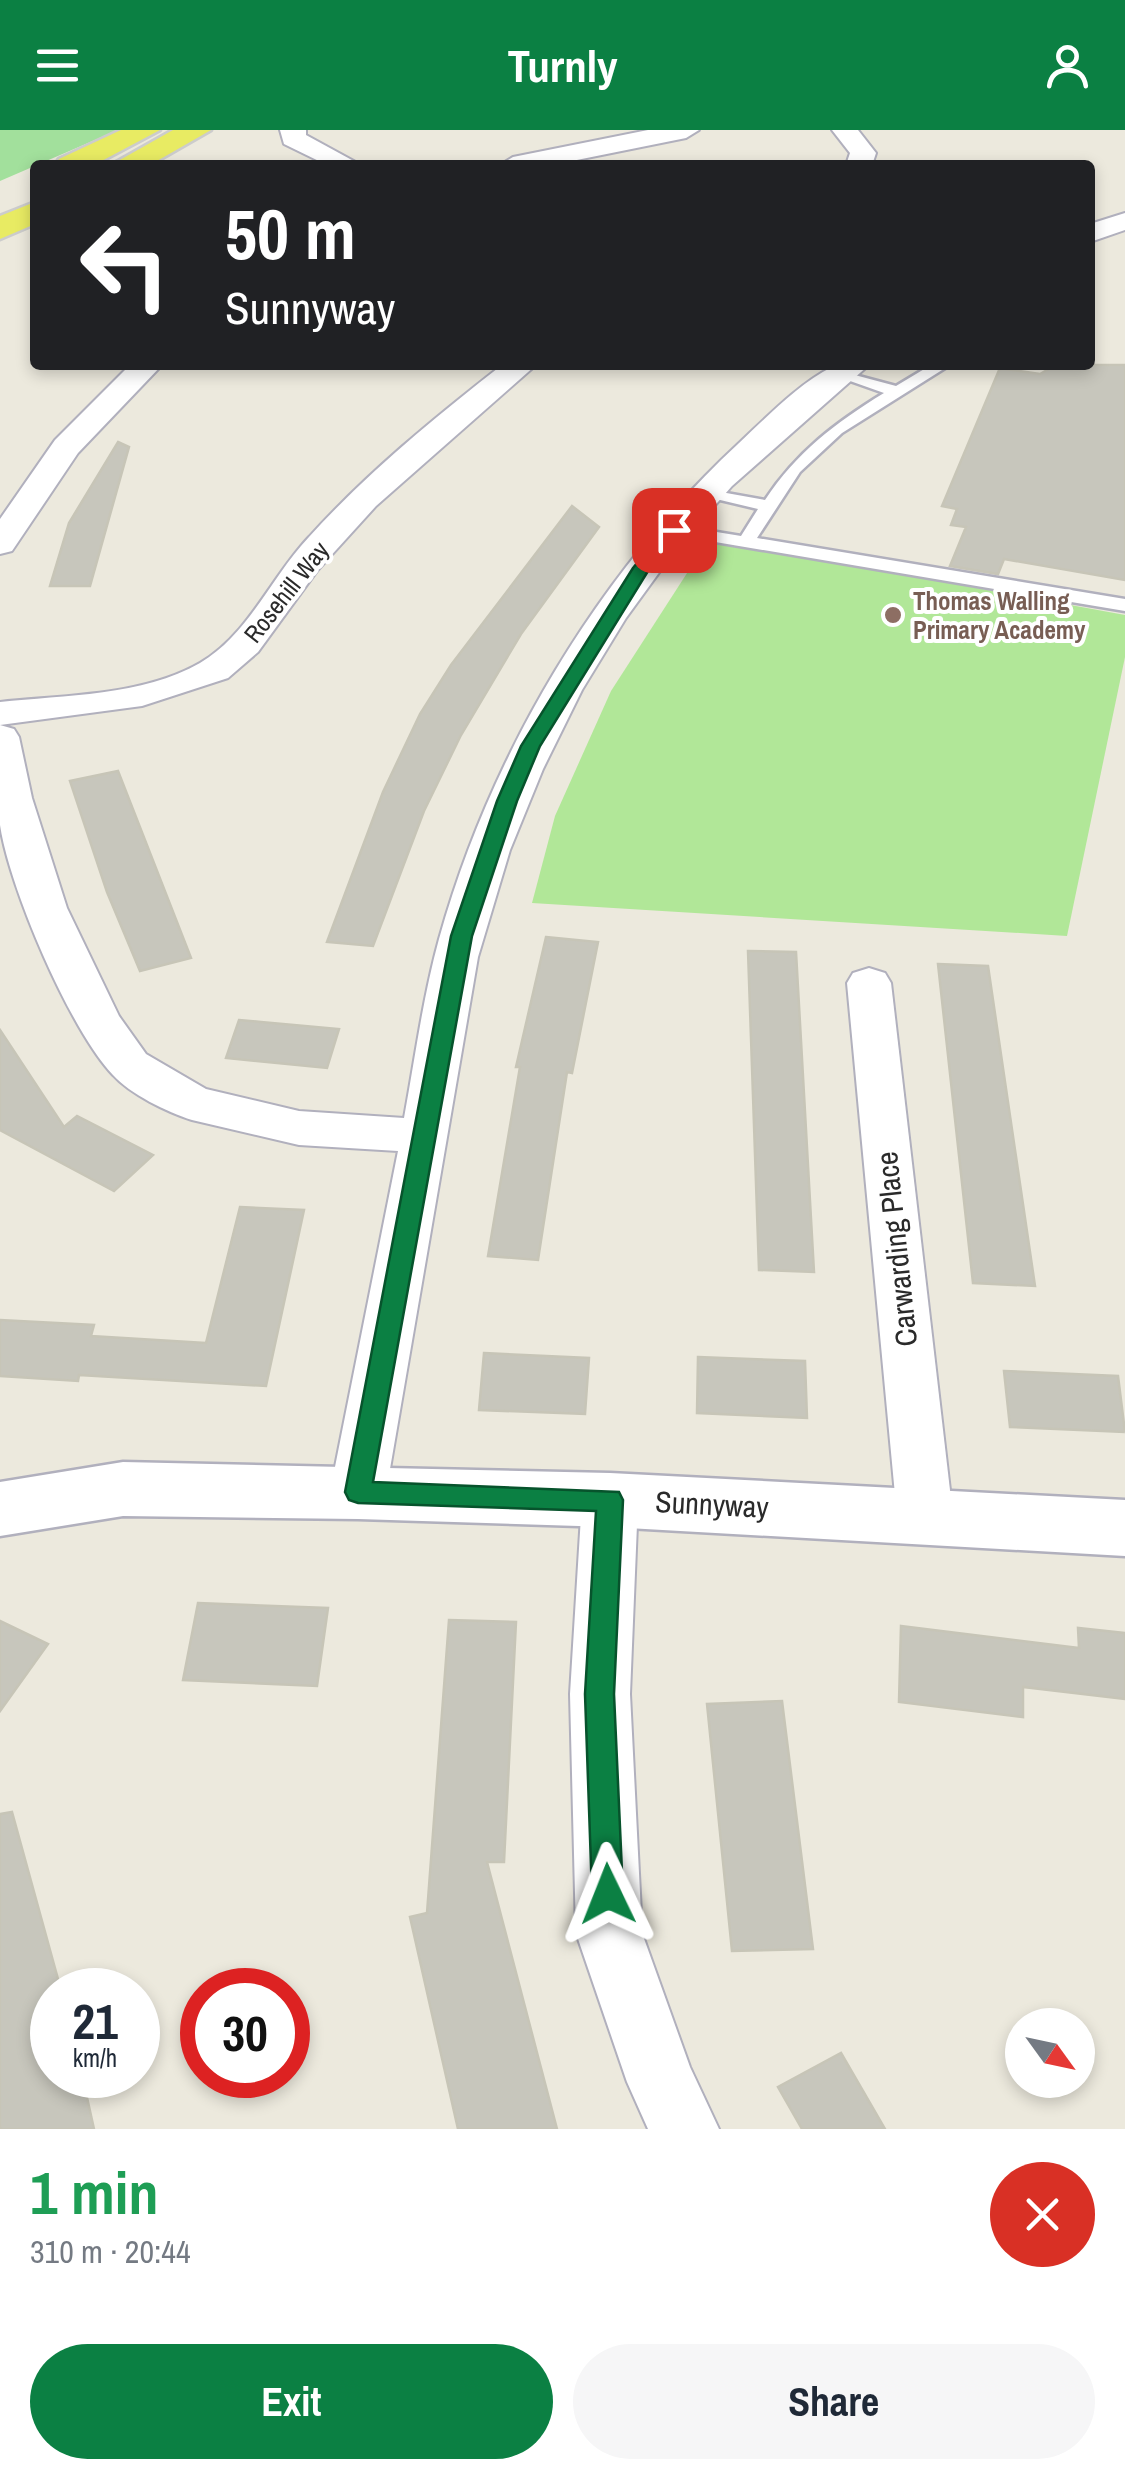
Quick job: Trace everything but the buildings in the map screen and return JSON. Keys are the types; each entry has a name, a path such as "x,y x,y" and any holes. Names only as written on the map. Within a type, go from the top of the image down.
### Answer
{"main road":[{"path":"81,160 145,130"},
{"path":"136,160 196,130"},
{"path":"0,198 30,184"},
{"path":"0,229 30,214"}],"street":[{"path":"293,130 293,139 337,160"},
{"path":"538,160 686,130"},
{"path":"846,130 863,153 861,160"},
{"path":"1095,232 1125,221"},
{"path":"0,544 66,447 142,370"},
{"name":"Rosehill Way","path":"0,714 176,687 214,671 244,646 328,537 412,454 514,370"},
{"path":"358,1492 462,936 507,801 531,746 641,568 704,494 784,418 847,370"},
{"path":"0,737 12,798 46,908 98,1022 130,1065 192,1103 299,1128 424,1136"},
{"name":"Carwarding Place","path":"869,983 925,1516"},
{"name":"Sunnyway","path":"0,1509 124,1489 358,1492 610,1500 1125,1528"},
{"path":"610,1500 600,1694 609,1934 661,2082 684,2129"}],"lane":[{"path":"850,370 894,391"},
{"path":"747,540 794,468 836,429 933,370"},
{"path":"704,494 769,506"},
{"path":"674,530 1125,605"}],"green space":[{"path":"0,130 118,130 49,160 30,160 30,168 0,181"},
{"name":"Thomas Walling Primary Academy","path":"709,539 1125,615 1125,657 1067,936 532,903 555,816 611,691"}],"place":[{"name":"Thomas Walling Primary Academy","path":"893,615"}],"route":[{"path":"608,1894 600,1694 610,1500 358,1492 462,936 507,801 531,746 641,568 674,530"}]}
